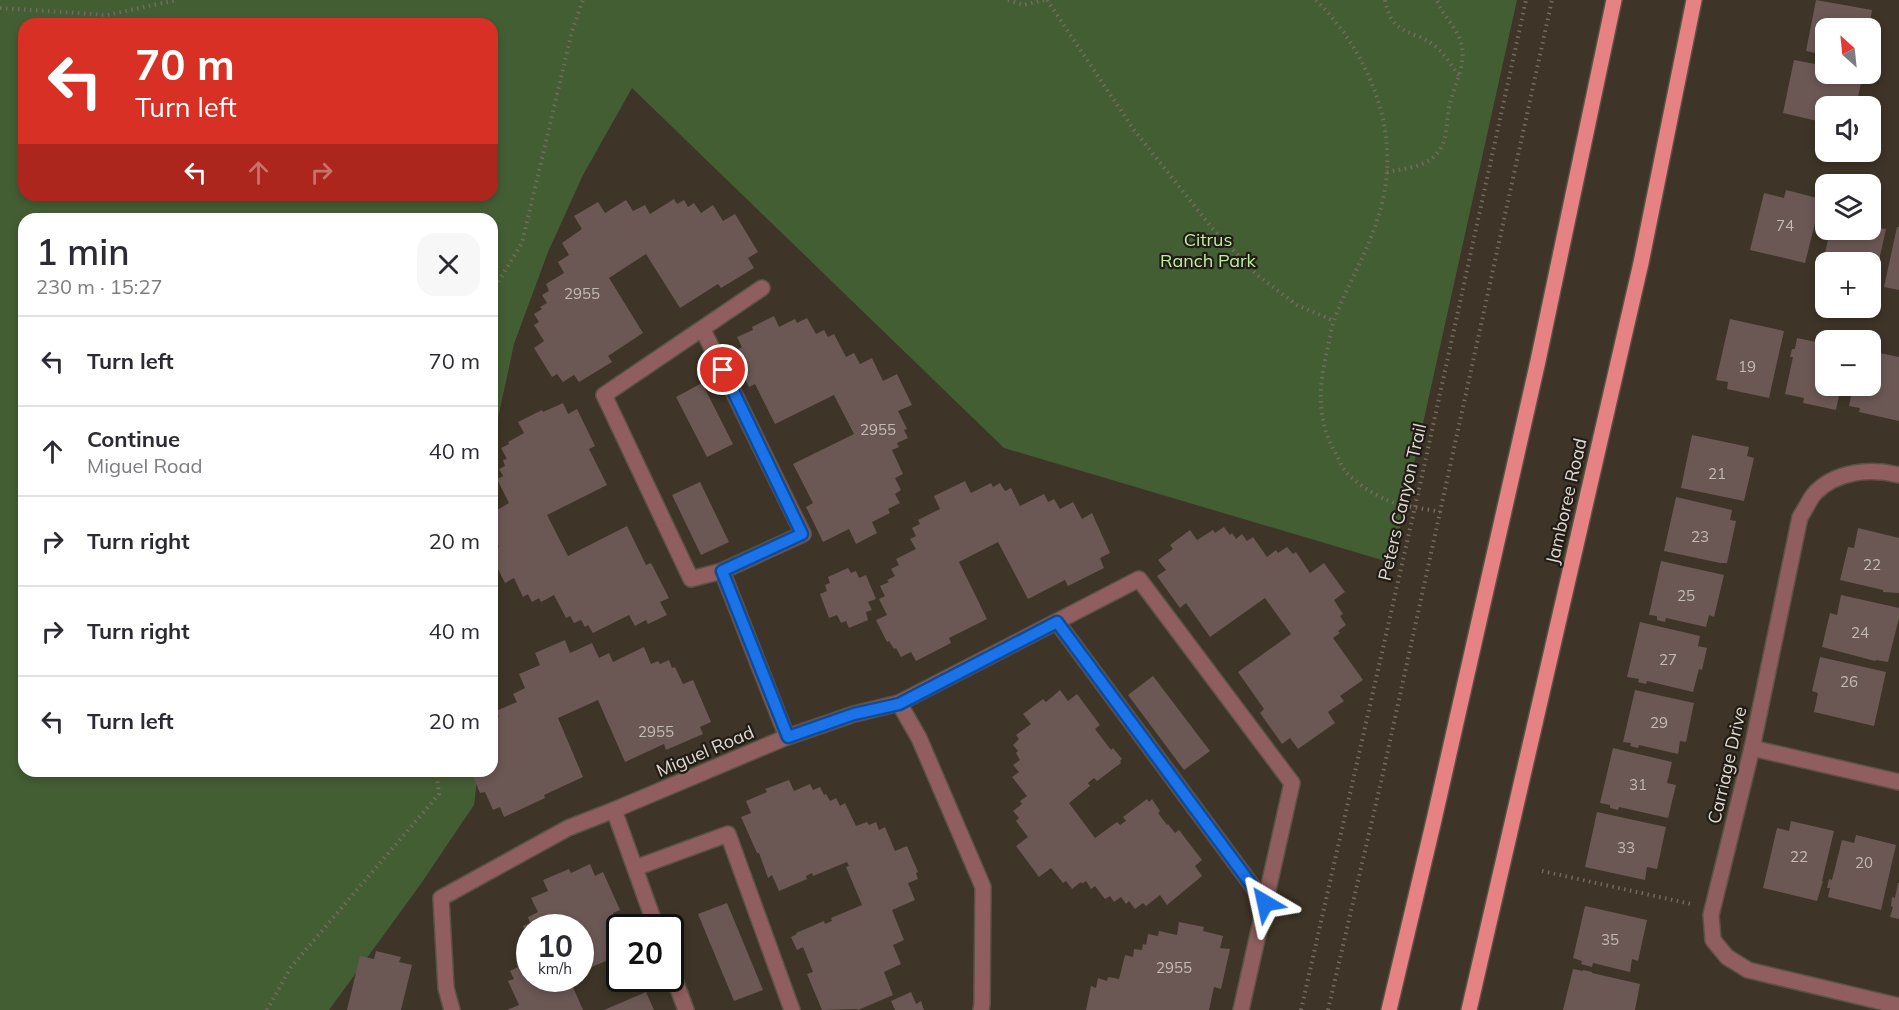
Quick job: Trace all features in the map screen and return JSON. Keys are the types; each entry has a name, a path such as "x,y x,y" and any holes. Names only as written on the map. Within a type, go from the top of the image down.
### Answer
{"main road":[{"path":"1389,1010 1533,384 1614,0"},
{"name":"Jamboree Road","path":"1469,1010 1641,263 1694,0"}],"street":[{"path":"703,330 802,534 722,571 691,579 604,395 762,288"},
{"name":"Carriage Drive","path":"1899,475 1864,471 1835,478 1815,494 1800,518 1752,748 1711,915 1713,940 1727,957 1748,970 1899,1006"},
{"path":"722,571 788,737"},
{"name":"Miguel Road","path":"452,1010 446,988 441,898 568,828 788,737 854,714 899,704 1139,579 1292,783 1265,903"},
{"path":"1057,622 1265,903 1241,1010"},
{"path":"899,704 919,738 982,887 981,1010"},
{"path":"1752,748 1899,782"},
{"path":"614,810 651,914"},
{"path":"635,868 728,834 792,1010"},
{"path":"679,992 686,1010"}],"path":[{"path":"0,8 107,15 177,0"},
{"path":"498,282 522,243 572,31 583,0"},
{"path":"1008,0 1024,5 1045,0 1134,130 1212,228 1257,275 1297,305 1334,321"},
{"path":"1316,0 1331,15 1369,75 1381,113 1386,144 1387,172 1373,236 1334,321 1324,361 1320,392 1324,428 1347,473 1370,490 1389,501 1440,512"},
{"path":"1385,0 1392,20 1400,29 1437,47 1460,76"},
{"path":"1387,172 1420,165 1431,160 1440,151 1445,137 1449,104 1460,76 1462,54 1461,41 1437,0"},
{"name":"Peters Canyon Trail","path":"1300,1010 1416,506 1526,0"},
{"path":"1328,1010 1552,0"},
{"path":"267,1010 291,967 439,794 437,777"},
{"path":"1542,871 1713,908"}],"green space":[{"name":"Citrus Ranch Park","path":"0,0 1517,0 1392,563 1004,448 632,88 583,175 548,252 514,344 498,418 498,213 18,213 18,777 477,777 474,805 420,885 329,1010 0,1010"}],"building":[{"path":"1816,0 1872,10 1871,18 1815,18 1815,53 1806,51"},
{"path":"1794,60 1815,64 1815,84 1861,84 1858,96 1815,96 1815,120 1783,113"},
{"path":"1786,190 1815,197 1815,223 1805,263 1750,250 1764,193 1784,198"},
{"path":"674,199 677,204 684,200 688,207 694,203 701,213 713,205 723,221 735,214 758,252 748,258 754,268 721,288 718,284 680,308 646,254 609,278 643,333 608,356 612,362 579,382 574,375 563,382 557,374 552,377 534,348 544,341 534,325 539,322 534,314 547,303 542,295 549,291 546,284 564,273 558,262 569,255 562,243 582,229 574,216 598,202 605,213 626,200 633,211 645,205 650,214"},
{"path":"1897,227 1899,227 1899,290 1884,287"},
{"path":"1881,228 1886,229 1881,252 1825,252 1828,240 1881,240"},
{"path":"774,316 779,327 795,319 797,323 807,318 816,334 824,330 828,337 834,334 846,357 854,353 860,364 872,358 883,381 897,374 912,405 898,411 907,429 904,430 908,438 897,443 899,447 892,450 903,474 895,478 901,490 895,494 900,503 888,509 890,513 872,522 877,533 856,544 849,529 823,542 806,507 813,503 793,464 854,434 834,395 775,424 755,384 749,387 732,353 742,347 737,337 753,330 752,327"},
{"path":"1730,319 1784,331 1769,398 1727,389 1728,382 1716,380"},
{"path":"1797,338 1815,342 1815,396 1839,396 1836,410 1803,403 1804,398 1785,394 1793,357 1790,357 1792,349 1795,349"},
{"path":"1881,353 1899,357 1899,421 1859,412 1860,408 1849,406 1851,396 1881,396"},
{"path":"702,383 733,444 707,457 676,397"},
{"path":"563,403 568,414 577,409 595,446 589,449 607,485 547,515 568,556 627,526 646,565 651,563 669,598 660,602 667,615 648,624 646,620 635,626 629,615 593,633 588,625 585,627 581,620 574,623 570,616 566,618 554,595 541,602 539,598 532,602 528,594 523,597 514,578 505,583 498,569 498,509 509,503 498,481 503,476 499,469 505,466 503,460 507,459 501,448 524,433 518,422 542,410 543,412"},
{"path":"1692,435 1749,447 1747,456 1754,458 1744,501 1681,488"},
{"path":"965,481 971,493 991,483 993,487 1000,483 1005,491 1011,488 1020,506 1044,494 1048,502 1054,499 1060,509 1073,502 1082,519 1092,513 1110,553 1100,558 1104,568 1068,586 1065,580 1028,599 998,542 959,562 987,619 949,638 951,643 916,661 911,652 901,657 896,648 894,649 889,641 887,642 876,620 887,615 879,599 885,596 880,586 895,576 891,569 899,565 896,559 916,549 910,539 916,536 912,528 920,524 918,520 940,509 934,496"},
{"path":"700,482 729,542 701,555 672,495"},
{"path":"1676,497 1732,510 1730,520 1736,521 1727,563 1664,551"},
{"path":"1224,527 1236,539 1242,534 1247,541 1253,537 1267,557 1276,550 1278,553 1287,547 1293,554 1296,552 1310,573 1324,563 1345,592 1334,600 1343,614 1340,616 1346,625 1333,638 1363,680 1340,696 1344,701 1328,712 1335,723 1298,749 1290,738 1282,744 1260,713 1264,709 1238,672 1291,634 1265,598 1210,637 1186,603 1180,608 1157,576 1166,570 1158,560 1173,549 1170,545 1190,530 1197,540 1213,530 1215,533"},
{"path":"1858,528 1899,538 1899,593 1883,592 1883,590 1840,580 1848,547 1854,548"},
{"path":"1661,561 1724,575 1714,617 1709,615 1706,627 1666,618 1665,622 1657,620 1657,616 1649,615"},
{"path":"848,568 851,573 856,571 859,578 866,575 876,599 868,602 872,610 866,612 868,620 849,628 846,621 841,623 837,615 829,618 820,594 827,591 825,585 830,583 828,577"},
{"path":"1841,595 1899,608 1899,618 1888,662 1875,661 1822,647 1830,613 1837,615"},
{"path":"1640,622 1700,636 1698,646 1707,648 1702,670 1699,669 1693,692 1647,681 1646,684 1638,682 1639,679 1627,677"},
{"path":"565,640 570,653 592,643 599,658 609,653 613,662 644,647 651,664 658,661 660,664 669,660 683,684 693,680 711,722 700,727 703,734 666,750 664,744 625,762 598,700 558,718 583,777 504,817 500,807 493,810 485,792 480,793 473,777 498,777 498,710 517,702 513,694 525,688 519,674 540,665 535,653"},
{"path":"1820,657 1886,672 1874,726 1814,712 1818,693 1812,691"},
{"path":"1153,676 1210,751 1184,770 1128,695"},
{"path":"1060,690 1068,701 1077,694 1100,725 1095,729 1111,750 1113,748 1122,759 1121,763 1097,781 1094,778 1088,783 1090,786 1069,803 1095,838 1117,822 1120,825 1126,821 1123,817 1147,799 1149,802 1152,799 1167,825 1175,833 1179,830 1202,860 1195,866 1202,876 1167,905 1160,895 1146,906 1143,903 1135,909 1129,901 1126,904 1121,897 1114,902 1110,896 1105,899 1095,886 1091,889 1086,881 1072,889 1066,881 1063,883 1051,868 1039,877 1016,846 1028,837 1016,821 1019,818 1013,811 1022,804 1020,801 1027,796 1012,777 1019,772 1013,765 1020,760 1016,753 1018,751 1013,745 1019,739 1016,735 1031,724 1023,714 1043,699 1046,702"},
{"path":"1635,690 1694,703 1686,742 1680,741 1678,754 1639,745 1638,748 1630,746 1631,743 1623,742"},
{"path":"1613,748 1672,762 1667,783 1676,785 1668,818 1619,807 1618,810 1600,803"},
{"path":"789,780 794,791 810,784 813,790 820,787 830,801 836,798 840,806 845,803 856,826 876,822 879,830 885,827 895,851 907,846 918,872 916,873 918,879 908,883 915,900 892,910 904,940 893,945 901,964 884,972 893,995 858,1010 822,1010 807,974 813,972 803,947 797,950 791,937 824,921 825,924 832,921 831,918 862,905 846,867 849,866 847,862 813,876 812,873 806,876 807,879 779,891 772,875 768,878 759,853 741,817 751,813 746,801 767,792 765,789"},
{"path":"1597,812 1666,827 1657,869 1647,867 1645,880 1585,867"},
{"path":"1791,821 1834,831 1817,901 1763,888 1777,828 1789,831"},
{"path":"1856,835 1896,845 1881,910 1828,897 1829,879 1832,880 1842,840 1854,843"},
{"path":"590,864 595,876 603,872 620,910 614,914 606,914 606,961 594,966 594,914 534,914 538,912 531,898 548,891 543,880 569,869 571,873"},
{"path":"1898,883 1899,919 1890,917 1893,907 1891,906 1892,897 1895,898"},
{"path":"727,903 763,990 734,1001 698,914"},
{"path":"1585,906 1647,920 1638,961 1632,959 1630,972 1593,963 1592,967 1581,964 1582,961 1573,958"},
{"path":"1179,922 1204,927 1203,931 1223,936 1220,948 1230,949 1221,989 1214,987 1209,1010 1086,1010 1091,986 1096,988 1098,978 1107,981 1108,977 1119,979 1125,955 1133,957 1134,949 1142,950 1143,944 1146,945 1148,934 1158,936 1159,931 1177,935"},
{"path":"376,951 401,957 399,962 412,965 401,1010 347,1010 360,956 374,959"},
{"path":"516,968 516,992 575,992 583,1010 507,1010 519,1005 508,981 514,979 510,971"},
{"path":"1573,969 1640,984 1635,1010 1563,1010"},
{"path":"646,992 654,1010 604,1010"},
{"path":"911,992 916,1004 921,1001 924,1010 895,1010 891,1001"}],"route":[{"path":"723,370 802,534 722,571 788,737 854,714 899,704 1057,622 1265,903"}]}
